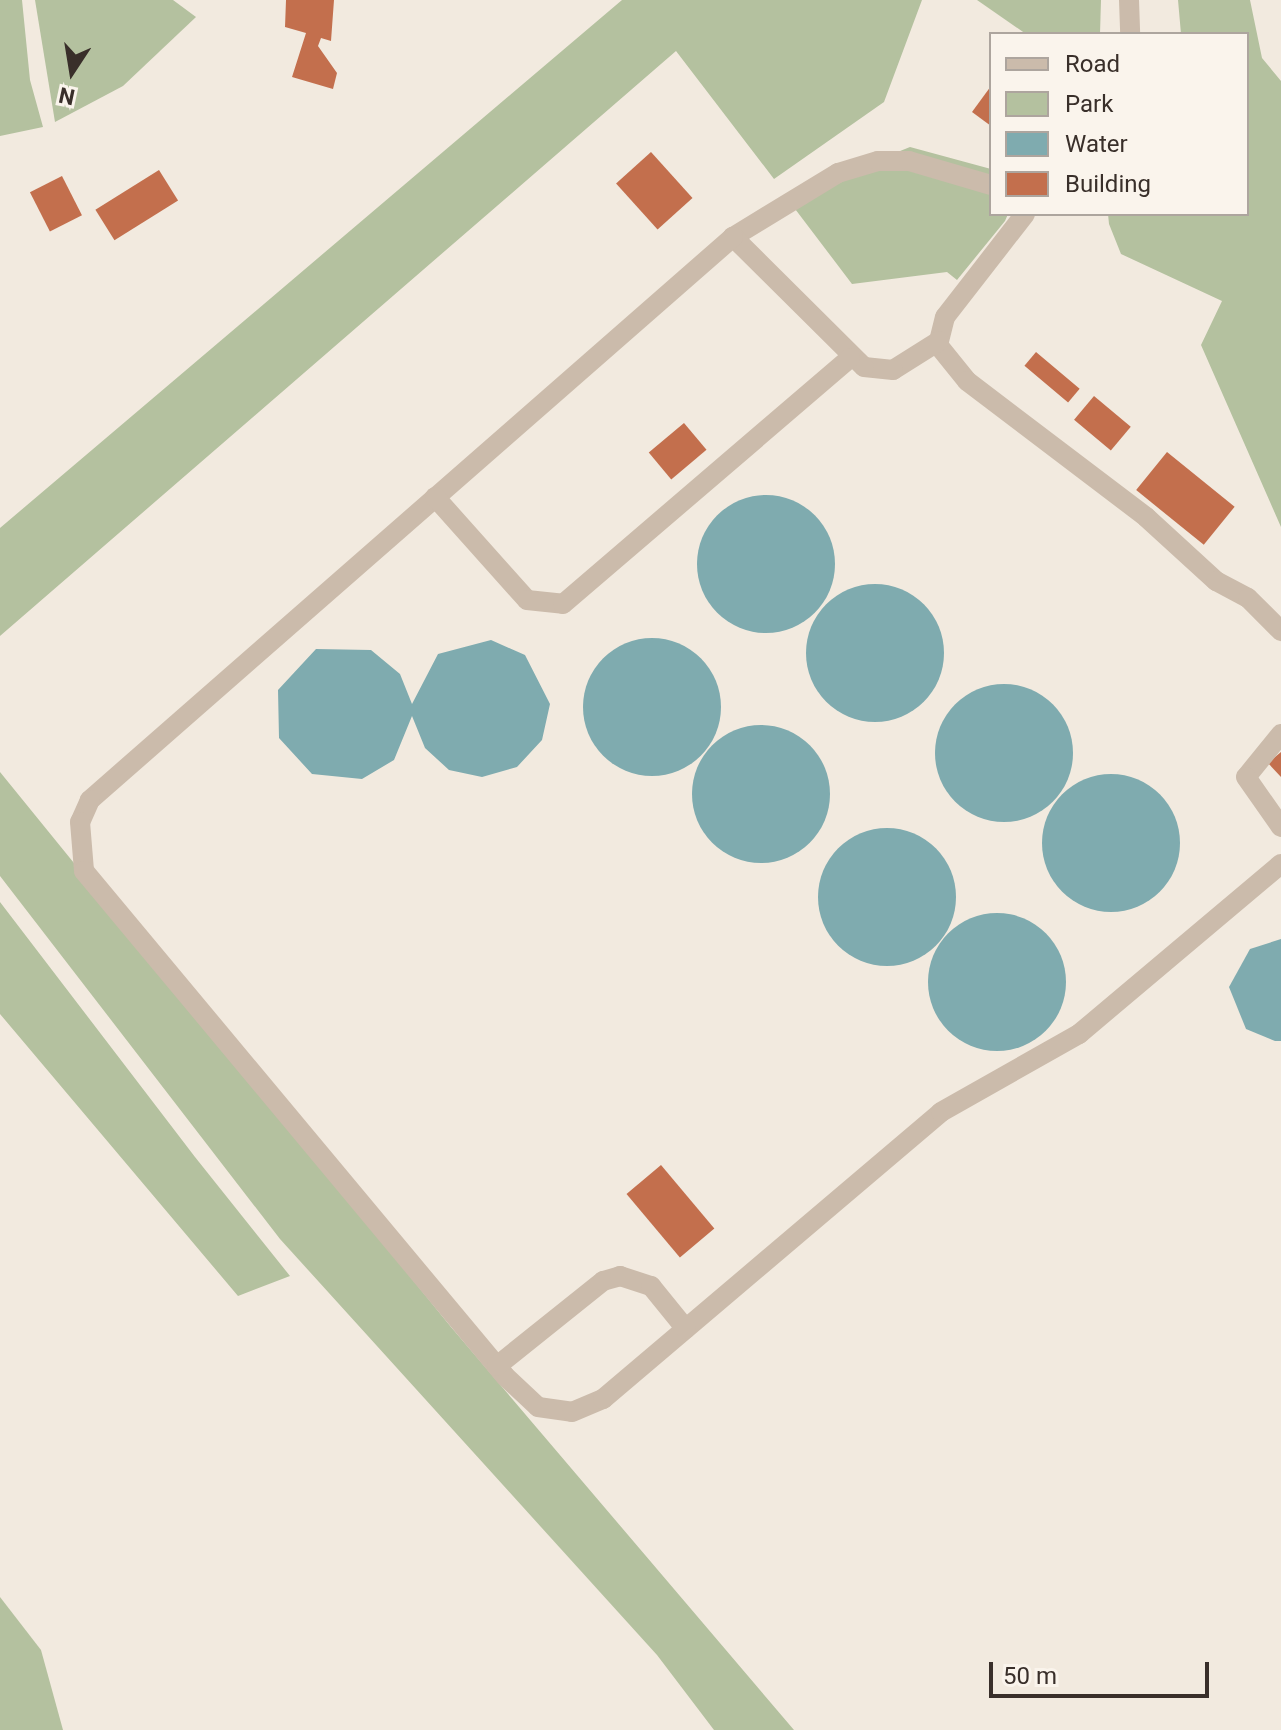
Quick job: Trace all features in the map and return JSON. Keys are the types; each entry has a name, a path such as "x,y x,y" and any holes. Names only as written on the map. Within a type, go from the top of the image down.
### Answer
{"lane":[{"path":"1129,0 1130,32"},
{"path":"989,184 909,161 878,161 838,173 733,237 90,800 78,842 84,871 497,1366 538,1407 572,1412 603,1399 941,1112 1079,1034 1281,864"},
{"path":"733,237 850,358 893,370 939,341 945,317 1023,216"},
{"path":"939,341 967,381 1146,517 1216,581 1248,598 1281,631"},
{"path":"435,497 527,600 563,604 850,358"},
{"path":"1281,734 1246,777 1281,827"},
{"path":"497,1366 603,1281 620,1276 651,1286 686,1329"}],"green space":[{"path":"0,0 22,0 30,80 43,127 0,136"},
{"path":"35,0 173,0 196,17 123,86 55,122"},
{"path":"622,0 922,0 884,102 774,179 676,51 0,636 0,528"},
{"path":"977,0 1101,0 1100,32 1023,32"},
{"path":"1178,0 1250,0 1262,58 1281,81 1281,527 1201,345 1222,301 1121,254 1109,224 1108,216 1249,216 1249,32 1181,32"},
{"path":"910,147 989,168 989,216 1007,216 957,280 947,272 852,284 786,197"},
{"path":"0,772 451,1327 794,1730 714,1730 657,1655 280,1239 0,876"},
{"path":"0,902 290,1276 238,1296 0,1014"},
{"path":"0,1597 41,1650 63,1730 0,1730"}],"water":[{"path":"766,495 792,501 814,516 829,538 835,564 829,590 814,612 792,627 766,633 740,627 718,612 703,590 697,564 703,538 718,516 740,501"},
{"path":"875,584 901,590 924,604 938,627 944,653 938,679 924,702 901,716 875,722 849,716 826,702 812,679 806,653 812,627 826,604 849,590"},
{"path":"652,638 678,644 701,658 715,681 721,707 715,733 701,756 678,770 652,776 626,770 603,756 589,733 583,707 589,681 603,658 626,644"},
{"path":"491,640 525,655 550,704 542,740 517,767 482,777 449,770 425,748 412,716 394,760 362,779 312,774 279,738 278,690 316,649 371,650 400,674 412,704 438,654"},
{"path":"1004,684 1030,690 1052,705 1067,727 1073,753 1067,779 1052,801 1030,816 1004,822 978,816 956,801 941,779 935,753 941,727 956,705 978,690"},
{"path":"761,725 787,731 810,745 824,768 830,794 824,820 810,843 787,857 761,863 735,857 712,843 698,820 692,794 698,768 712,745 735,731"},
{"path":"1111,774 1137,780 1159,795 1174,817 1180,843 1174,869 1159,891 1137,906 1111,912 1085,906 1063,891 1048,869 1042,843 1048,817 1063,795 1085,780"},
{"path":"887,828 913,834 935,849 950,871 956,897 950,923 935,945 913,960 887,966 861,960 839,945 824,923 818,897 824,871 839,849 861,834"},
{"path":"997,913 1023,919 1045,934 1060,956 1066,982 1060,1008 1045,1030 1023,1045 997,1051 971,1045 949,1030 934,1008 928,982 934,956 949,934 971,919"},
{"path":"1281,939 1281,1041 1275,1041 1246,1029 1229,987 1250,949"}],"building":[{"path":"286,0 334,0 331,41 321,38 318,46 337,73 333,89 292,77 306,33 285,27"},
{"path":"989,89 989,125 972,112"},
{"path":"651,152 692,198 658,230 616,183"},
{"path":"159,170 178,201 114,240 95,210"},
{"path":"62,176 82,215 50,232 30,192"},
{"path":"1036,352 1080,389 1068,402 1024,366"},
{"path":"1094,396 1131,427 1111,451 1074,420"},
{"path":"684,423 706,450 671,479 649,453"},
{"path":"1167,452 1235,507 1204,545 1136,490"},
{"path":"1281,752 1281,777 1268,763"},
{"path":"661,1165 714,1229 680,1258 627,1194"}]}
